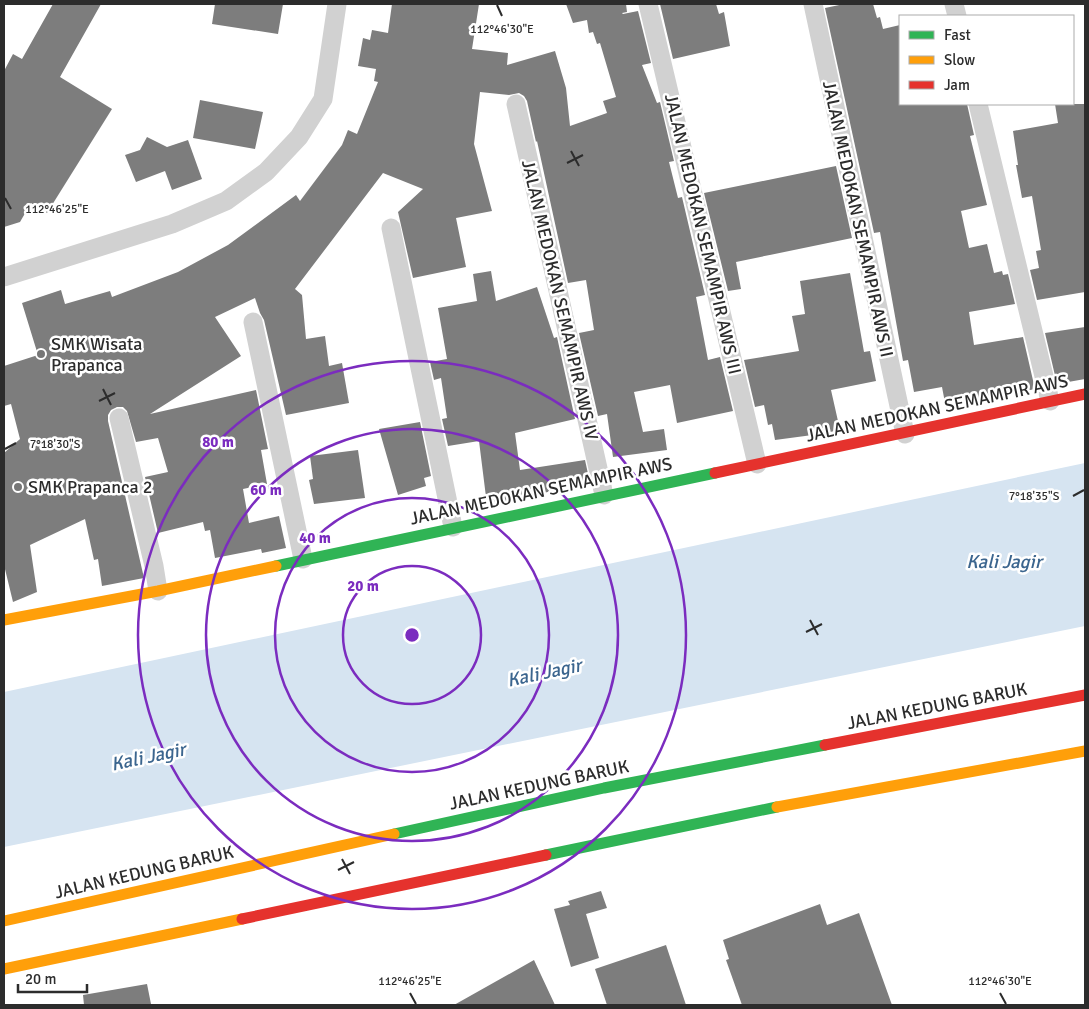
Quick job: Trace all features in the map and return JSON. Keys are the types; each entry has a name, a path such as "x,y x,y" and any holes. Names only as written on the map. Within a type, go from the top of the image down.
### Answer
{"main road":[{"name":"JALAN MEDOKAN SEMAMPIR AWS","path":"4,620 158,591 604,495 905,434 1085,394"},
{"name":"JALAN KEDUNG BARUK","path":"4,921 604,788 1085,695"},
{"path":"4,969 788,805 1085,751"}],"street":[{"path":"4,277 172,224 226,201 266,172 299,137 323,100 337,4"},
{"name":"JALAN MEDOKAN SEMAMPIR AWS III","path":"648,4 757,464"},
{"name":"JALAN MEDOKAN SEMAMPIR AWS II","path":"813,4 905,434"},
{"name":"JALAN MEDOKAN SEMAMPIR AWS IV","path":"516,104 604,495"},
{"path":"978,105 1050,402"},
{"path":"391,228 453,528"},
{"path":"253,322 303,559"},
{"path":"118,418 154,566 158,591"}],"water":[{"name":"Kali Jagir","path":"1085,463 1085,626 4,847 4,692"}],"building":[{"path":"53,4 101,4 60,77 112,109 47,213 31,203 20,222 4,227 4,71 13,54 22,59"},
{"path":"215,4 283,4 278,34 212,24"},
{"path":"392,4 479,4 472,49 508,53 507,65 555,51 566,88 570,126 607,113 603,101 616,97 600,43 597,44 593,32 589,33 587,20 573,23 566,4 626,4 627,12 623,14 638,11 651,63 642,65 657,103 660,102 674,161 669,162 678,198 682,197 705,295 696,297 708,360 720,357 733,411 677,423 670,385 634,392 643,432 664,429 667,450 613,457 607,414 598,416 579,333 594,330 586,280 568,283 527,101 519,93 509,95 480,92 474,144 492,211 456,218 466,267 413,278 398,212 423,189 383,173 295,289 302,295 306,339 325,336 329,366 342,363 349,403 286,415 264,320 255,298 215,317 241,356 150,414 256,390 268,449 261,450 267,484 243,489 249,523 279,516 286,548 262,553 261,549 215,558 210,530 205,531 203,522 158,533 145,477 168,472 158,438 136,442 127,411 123,407 117,407 111,410 108,415 108,421 144,578 102,586 98,559 94,560 85,519 30,545 37,592 13,602 4,565 4,453 20,439 11,404 4,406 4,366 38,355 22,303 61,290 65,304 110,291 112,297 178,272 228,245 296,195 300,201 342,145 348,130 357,134 378,82 374,81 376,69 358,66 363,38 370,40 372,30 388,33"},
{"path":"660,4 716,4 719,14 724,12 730,46 673,59"},
{"path":"844,4 873,4 877,18 880,17 883,29 899,25 899,105 967,105 974,135 970,136 987,205 961,211 969,248 987,244 994,273 1002,271 1003,275 1008,274 1015,304 969,312 974,345 1023,337 1035,389 946,408 942,387 914,392 908,360 903,361 880,232 874,233 825,8"},
{"path":"200,100 263,112 255,149 193,138"},
{"path":"1085,104 1085,292 1037,300 1030,270 1039,268 1036,251 1041,250 1032,196 1022,198 1016,165 1018,165 1013,131 1058,123 1055,105"},
{"path":"147,137 167,147 188,140 202,179 172,190 165,171 136,182 125,155 140,150"},
{"path":"836,166 852,238 736,262 741,289 728,291 704,193"},
{"path":"491,271 496,301 537,287 554,338 557,337 575,419 515,433 520,470 585,460 590,483 487,505 479,441 448,446 442,419 447,418 441,378 434,380 430,362 447,359 438,308 477,301 473,274"},
{"path":"850,273 864,352 870,351 876,381 831,390 840,430 775,440 772,424 768,425 764,405 755,407 744,360 799,351 792,316 805,314 800,281"},
{"path":"1085,327 1085,379 1057,384 1045,333"},
{"path":"420,422 431,476 424,478 426,486 398,495 379,429"},
{"path":"358,450 365,498 314,504 309,480 313,479 310,456"},
{"path":"601,891 607,908 586,914 599,958 571,967 554,909 570,905 568,901"},
{"path":"820,904 827,925 859,913 892,1005 742,1005 726,960 729,959 723,940"},
{"path":"666,945 686,1005 607,1005 595,969"},
{"path":"534,960 555,1005 454,1005"},
{"path":"147,984 151,1004 84,1005 83,995"}],"traffic: fast":[{"path":"276,566 715,473"},
{"path":"394,834 604,788 825,745"},
{"path":"546,855 777,807"}],"traffic: slow":[{"path":"4,620 158,591 276,566"},
{"path":"777,807 1085,751"},
{"path":"4,921 394,834"},
{"path":"4,969 242,919"}],"traffic: jam":[{"path":"715,473 1085,394"},
{"path":"825,745 1085,695"},
{"path":"242,919 546,855"}],"place":[{"name":"SMK Wisata Prapanca","path":"41,354"},
{"name":"SMK Prapanca 2","path":"18,487"}]}
